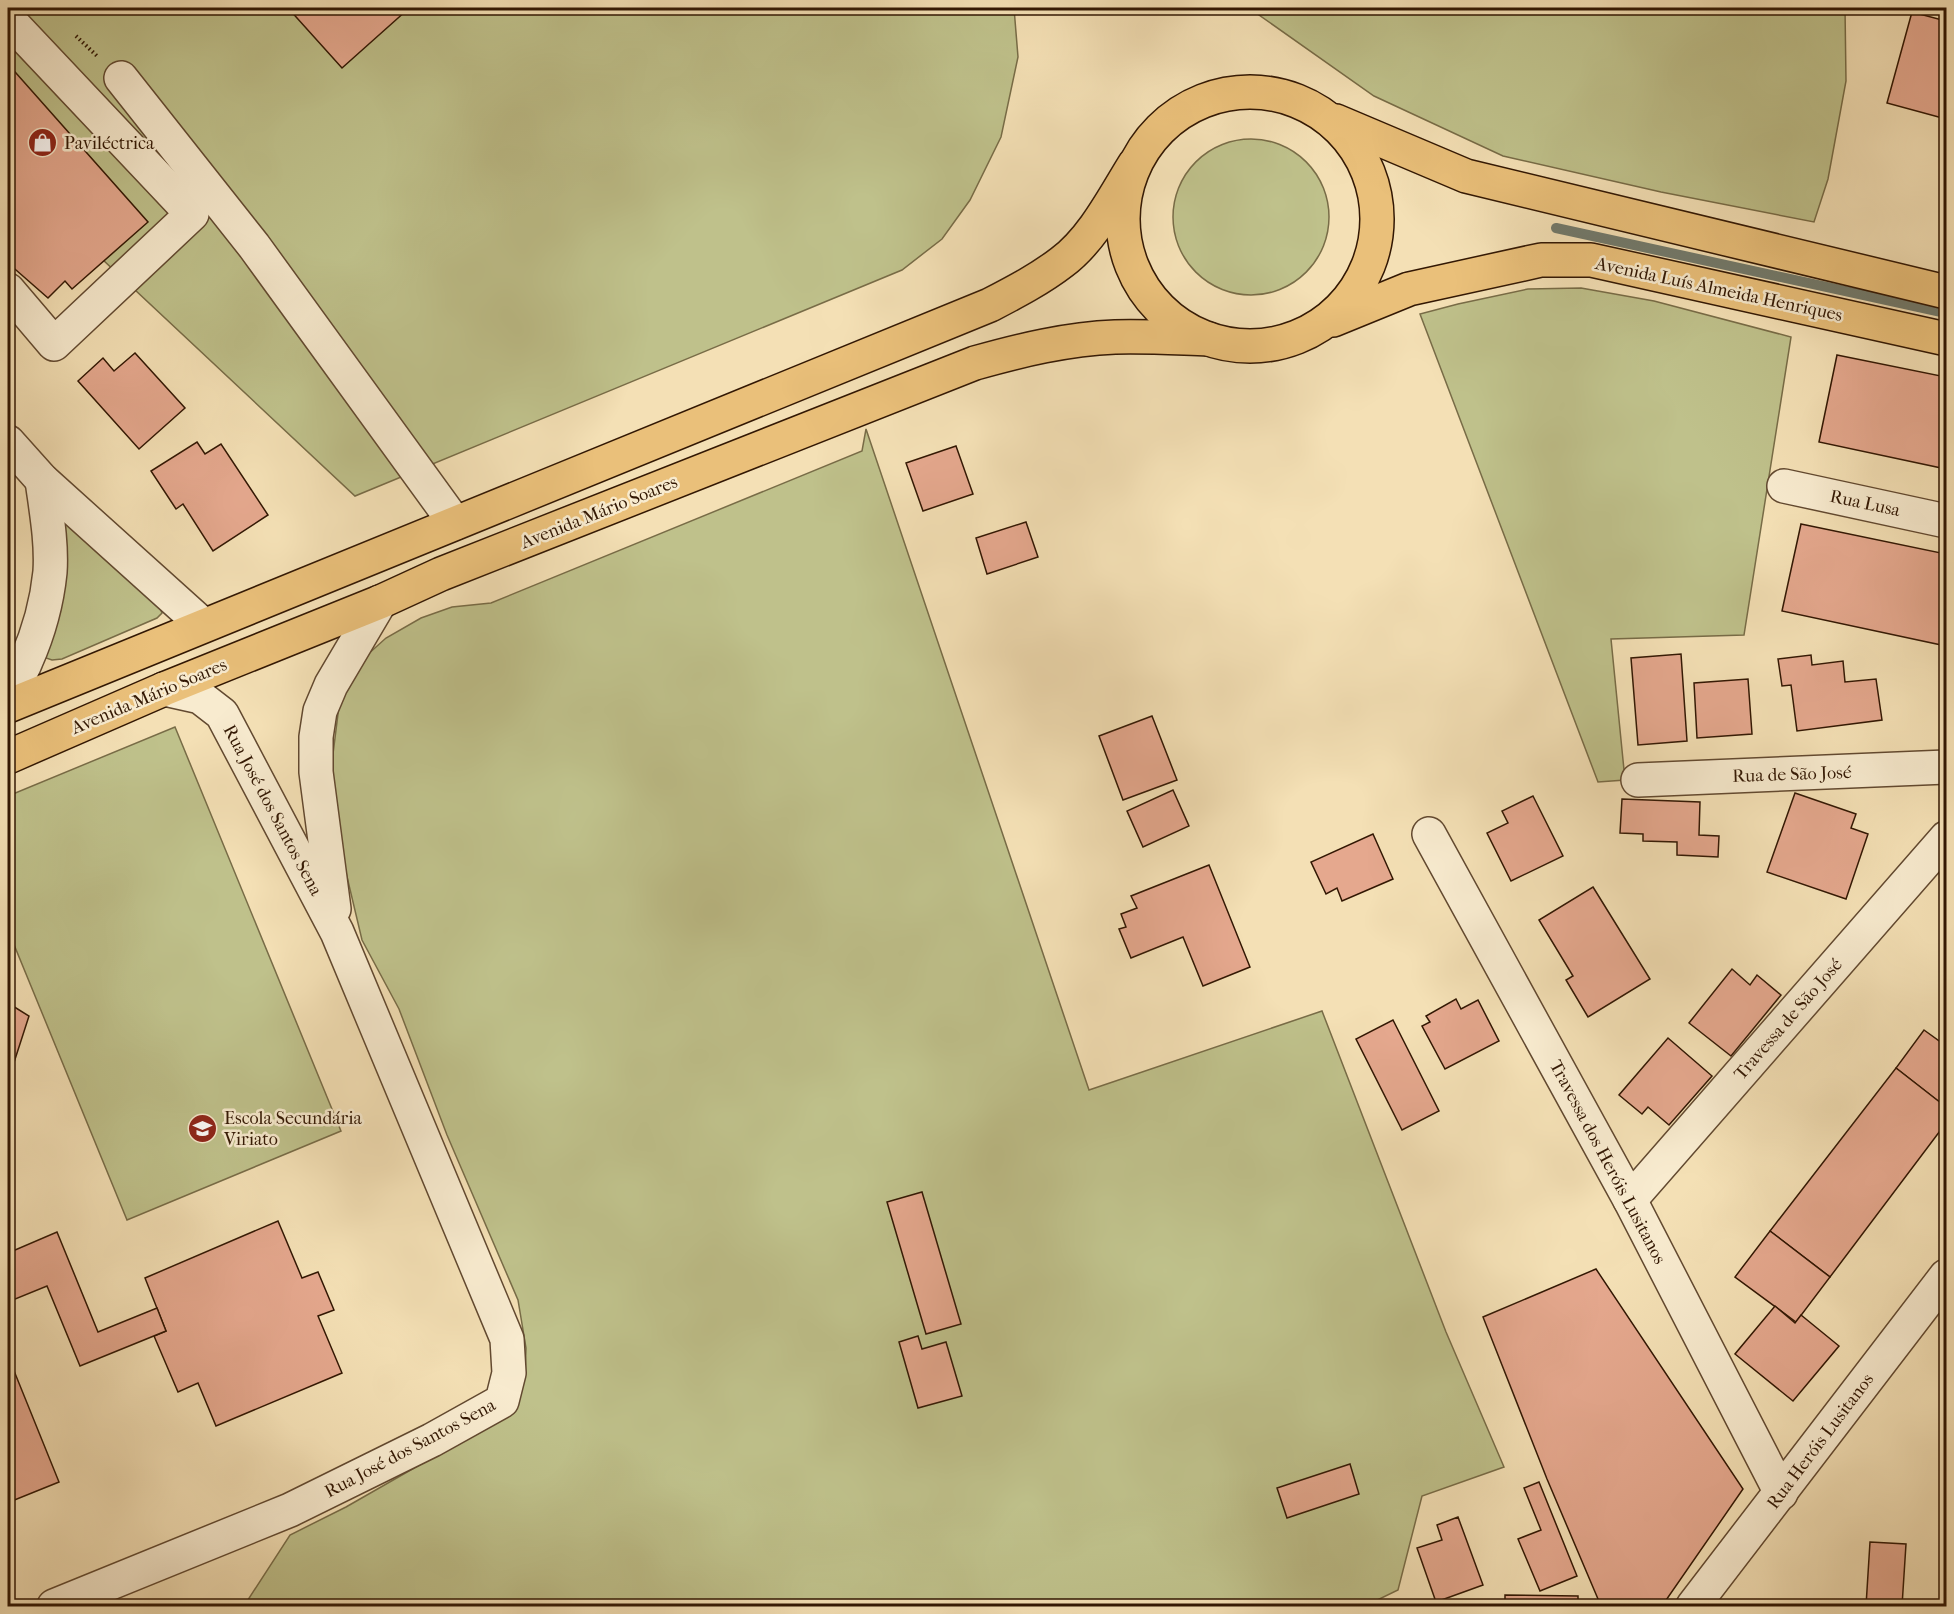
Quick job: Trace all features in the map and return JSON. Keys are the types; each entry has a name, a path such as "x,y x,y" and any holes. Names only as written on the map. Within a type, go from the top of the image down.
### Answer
{"main road":[{"path":"8,706 974,311 1031,283 1064,261 1097,226 1156,133 1185,109 1220,95 1258,91 1298,102 1329,118 1466,177 1947,292"},
{"path":"1134,165 1123,206 1126,248 1142,287 1171,318 1208,339 1236,345 1265,345 1294,338 1320,325 1350,298 1370,263 1378,224 1373,184 1356,148 1329,118"},
{"name":"Avenida Luís Almeida Henriques","path":"1320,325 1409,289 1542,260 1591,260 1947,339"},
{"name":"Avenida Mário Soares","path":"8,757 164,689 380,602 441,574 975,363 1020,350 1116,337 1208,339"}],"street":[{"path":"8,19 192,214 54,344 8,290"},
{"path":"121,78 254,246 455,523"},
{"path":"8,442 42,480 203,626"},
{"path":"8,693 26,663 41,619 50,571 48,525 42,480"},
{"name":"Rua Lusa","path":"1784,486 1947,521"},
{"name":"Rua José dos Santos Sena","path":"338,932 316,772 316,737 320,711 331,685 380,602"},
{"name":"Rua José dos Santos Sena","path":"54,1606 290,1510 432,1440 502,1401 509,1373 507,1339 338,932 222,714 200,697 164,689"},
{"name":"Rua de São José","path":"1638,780 1947,767"},
{"name":"Travessa dos Heróis Lusitanos","path":"1429,834 1630,1200 1781,1492"},
{"name":"Travessa de São José","path":"1630,1200 1947,838"},
{"name":"Rua Heróis Lusitanos","path":"1693,1606 1947,1276"}],"path":[{"path":"70,31 121,78"}],"green space":[{"path":"8,8 1014,8 1018,57 1001,137 970,200 942,239 902,270 355,496 8,171"},
{"path":"1249,8 1845,8 1846,81 1828,179 1814,222 1661,192 1503,156 1374,96"},
{"path":"1251,139 1281,145 1306,162 1323,187 1329,217 1323,247 1306,272 1281,289 1251,295 1221,289 1196,272 1179,247 1173,217 1179,187 1196,162 1221,145"},
{"path":"1581,288 1654,301 1791,337 1744,635 1611,639 1625,780 1598,782 1420,314 1528,289"},
{"path":"866,429 1089,1090 1322,1011 1446,1332 1504,1467 1422,1496 1398,1590 1365,1606 244,1606 290,1535 346,1507 500,1419 525,1378 526,1348 518,1300 447,1135 399,1009 362,940 339,843 332,762 340,698 356,665 386,638 421,618 452,607 491,603 862,451"},
{"path":"60,518 159,605 162,613 157,618 62,659 52,660 46,658 43,651"},
{"path":"175,727 341,1131 127,1220 8,930 8,796"}],"building":[{"path":"288,8 405,8 407,10 342,68"},
{"path":"1912,12 1946,21 1946,119 1887,103"},
{"name":"Paviléctrica","path":"8,64 148,222 72,289 65,281 48,298 8,263"},
{"path":"135,353 185,408 139,449 78,381 103,358 114,371"},
{"path":"1837,355 1946,377 1946,469 1819,442"},
{"path":"197,442 205,454 221,444 268,515 213,551 183,504 176,509 151,471"},
{"path":"956,446 973,494 923,511 906,463"},
{"path":"1026,522 1038,557 987,574 976,538"},
{"path":"1801,524 1946,554 1946,646 1782,611"},
{"path":"1681,654 1687,741 1638,745 1631,658"},
{"path":"1811,655 1812,665 1843,661 1845,682 1876,679 1882,720 1797,731 1791,685 1782,686 1778,659"},
{"path":"1748,679 1752,734 1697,738 1694,683"},
{"path":"1152,716 1177,780 1123,800 1099,736"},
{"path":"1173,790 1189,826 1143,847 1127,811"},
{"path":"1795,793 1856,814 1851,828 1868,834 1846,899 1767,872"},
{"path":"1533,796 1563,856 1511,881 1487,833 1508,823 1502,811"},
{"path":"1622,799 1700,802 1699,835 1719,836 1718,857 1677,855 1677,842 1643,841 1643,834 1620,833"},
{"path":"1373,834 1393,879 1342,901 1337,888 1326,894 1311,862"},
{"path":"1209,865 1250,967 1203,986 1183,937 1131,958 1119,929 1126,927 1121,914 1137,908 1131,896"},
{"path":"1593,887 1650,979 1588,1017 1566,980 1573,976 1539,920"},
{"path":"1732,969 1750,985 1757,975 1781,995 1731,1056 1689,1023"},
{"path":"1456,999 1461,1009 1478,1000 1499,1041 1445,1069 1422,1026 1430,1022 1426,1016"},
{"path":"8,1003 29,1016 8,1081"},
{"path":"1393,1020 1439,1111 1402,1130 1356,1039"},
{"path":"1924,1030 1946,1046 1946,1107 1896,1068"},
{"path":"1668,1038 1712,1076 1669,1125 1648,1107 1642,1114 1619,1095"},
{"path":"1896,1068 1946,1107 1946,1123 1830,1277 1770,1231"},
{"path":"922,1192 961,1324 926,1334 887,1202"},
{"path":"278,1221 302,1278 318,1272 334,1310 318,1316 342,1373 216,1426 198,1383 178,1392 154,1336 166,1331 145,1278"},
{"path":"1770,1231 1830,1277 1796,1322 1735,1277"},
{"path":"57,1232 98,1332 157,1308 166,1331 80,1366 47,1286 8,1302 8,1253"},
{"path":"1596,1269 1743,1489 1662,1606 1601,1606 1547,1479 1483,1317"},
{"path":"1775,1306 1795,1323 1801,1315 1839,1346 1793,1401 1735,1354"},
{"path":"918,1336 922,1349 946,1342 962,1396 918,1408 899,1342"},
{"path":"8,1356 59,1482 12,1501 8,1488"},
{"path":"1350,1464 1359,1494 1287,1518 1277,1488"},
{"path":"1539,1482 1577,1576 1540,1591 1518,1539 1541,1530 1524,1488"},
{"path":"1458,1517 1483,1585 1436,1602 1417,1548 1442,1540 1437,1525"},
{"path":"1870,1542 1906,1544 1902,1606 1866,1606"},
{"path":"1505,1595 1578,1596 1578,1606 1505,1606"},
{"path":"1798,1601 1850,1604 1850,1606 1797,1606"}],"waterway":[{"path":"1556,228 1946,313"}],"place":[{"name":"Paviléctrica","path":"43,143"},
{"name":"Escola Secundária Viriato","path":"203,1128"}]}
